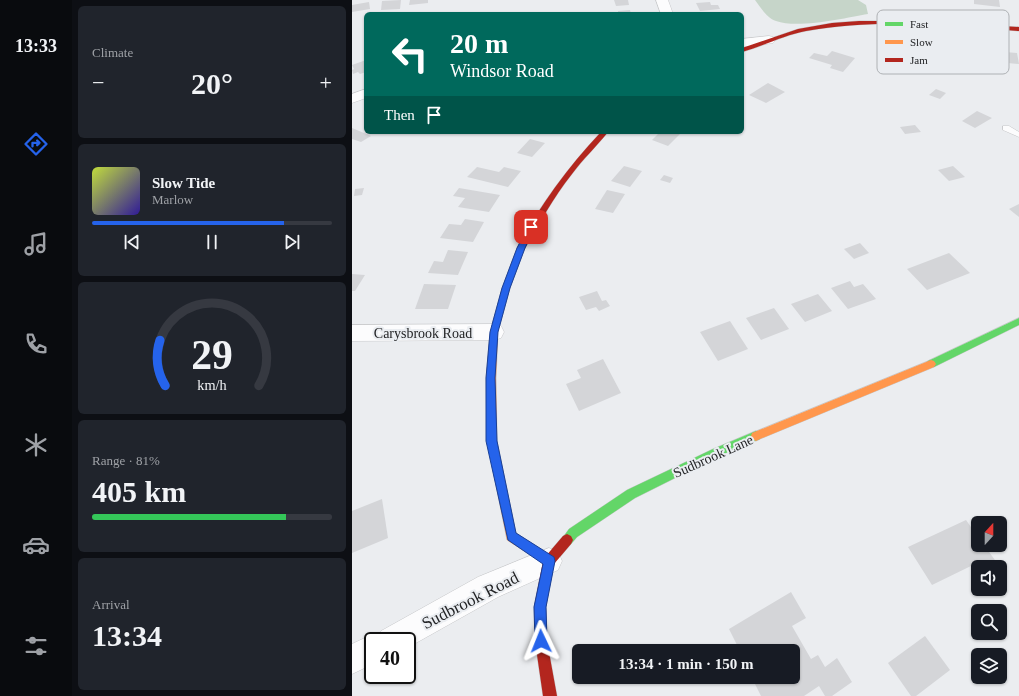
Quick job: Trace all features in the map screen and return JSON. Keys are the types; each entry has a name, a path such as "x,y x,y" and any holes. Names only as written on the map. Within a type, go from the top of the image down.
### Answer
{"street":[{"path":"662,0 666,12"},
{"path":"744,49 769,40 818,26 877,21"},
{"path":"1009,28 1019,29"},
{"path":"744,43 769,40"},
{"path":"352,99 364,94"},
{"path":"550,696 541,641 540,607 549,561 512,536 492,441 491,378 494,332 506,288 521,248 537,217 574,165 603,134"},
{"name":"Sudbrook Lane","path":"549,561 574,533 631,494 717,452 915,372 1019,321"},
{"name":"Carysbrook Road","path":"352,333 494,332"},
{"name":"Sudbrook Road","path":"407,632 488,587 549,561"},
{"path":"352,659 364,653"}],"lane":[{"path":"1006,128 1019,135"}],"green space":[{"path":"755,0 858,0 866,5 868,14 822,22 796,24 785,23 770,18"}],"building":[{"path":"401,0 400,9 381,10 382,1"},
{"path":"410,0 428,0 428,3 409,5"},
{"path":"614,0 628,0 629,5 616,6"},
{"path":"974,0 999,0 1000,7 974,4"},
{"path":"369,2 370,9 352,12 352,5"},
{"path":"710,2 711,5 718,5 720,9 700,11 696,3"},
{"path":"630,10 630,12 618,12"},
{"path":"832,51 855,58 843,72 830,68 832,65 809,58 814,53 827,56"},
{"path":"1009,52 1017,53 1019,64 1009,63"},
{"path":"364,61 364,73 360,74 358,72 353,74 352,70 354,69 352,65"},
{"path":"768,83 785,92 766,103 749,95"},
{"path":"936,89 946,93 940,99 929,95"},
{"path":"977,111 992,118 975,128 962,121"},
{"path":"915,125 921,132 905,134 900,127"},
{"path":"352,128 371,136 361,142 352,139"},
{"path":"658,134 680,134 668,146 652,140"},
{"path":"530,139 545,143 532,157 517,153"},
{"path":"624,166 642,171 630,187 611,181"},
{"path":"953,166 965,177 949,181 938,170"},
{"path":"477,167 499,172 504,167 521,171 508,187 467,177"},
{"path":"664,175 673,178 670,183 660,180"},
{"path":"364,188 362,195 354,196 355,189"},
{"path":"459,188 500,195 489,212 458,207 465,198 453,196"},
{"path":"607,190 625,194 613,213 595,209"},
{"path":"1019,204 1019,217 1009,209"},
{"path":"465,219 484,222 473,242 440,238 449,224 461,225"},
{"path":"860,243 869,253 854,259 844,249"},
{"path":"448,250 468,252 458,275 428,273 434,261 443,262"},
{"path":"949,253 970,273 927,290 907,269"},
{"path":"352,274 365,275 355,291 352,291"},
{"path":"850,281 854,287 863,284 876,299 848,309 831,288"},
{"path":"424,284 456,285 448,309 415,309"},
{"path":"597,291 602,301 606,300 610,306 599,311 596,307 586,310 579,297"},
{"path":"818,294 832,311 805,322 791,304"},
{"path":"774,308 789,329 761,340 746,318"},
{"path":"730,321 748,349 718,361 700,332"},
{"path":"603,359 621,393 579,411 566,384 581,378 577,370"},
{"path":"382,499 388,538 352,553 352,511"},
{"path":"966,520 971,527 971,552 989,552 995,560 971,560 971,566 932,585 908,547"},
{"path":"791,592 806,618 792,626 811,659 818,655 825,667 837,658 852,682 832,696 825,696 819,686 804,696 761,696 755,684 800,684 800,644 736,644 729,629"},
{"path":"925,636 950,670 916,696 911,696 888,663"}],"traffic: fast":[{"path":"931,364 1019,321"},
{"path":"567,540 573,533 631,494 717,452 756,436"}],"traffic: slow":[{"path":"521,248 506,288 494,332 491,378 492,441 511,536 549,561"},
{"path":"756,436 931,364"}],"traffic: jam":[{"path":"744,49 806,29 832,25 877,22"},
{"path":"1009,28 1019,29"},
{"path":"521,248 548,201 558,187 580,159 603,134"},
{"path":"550,696 541,641 540,607 549,561 567,540"}],"route":[{"path":"531,227 521,248 506,288 494,332 491,378 492,441 512,536 549,561 540,607 541,641"}]}
